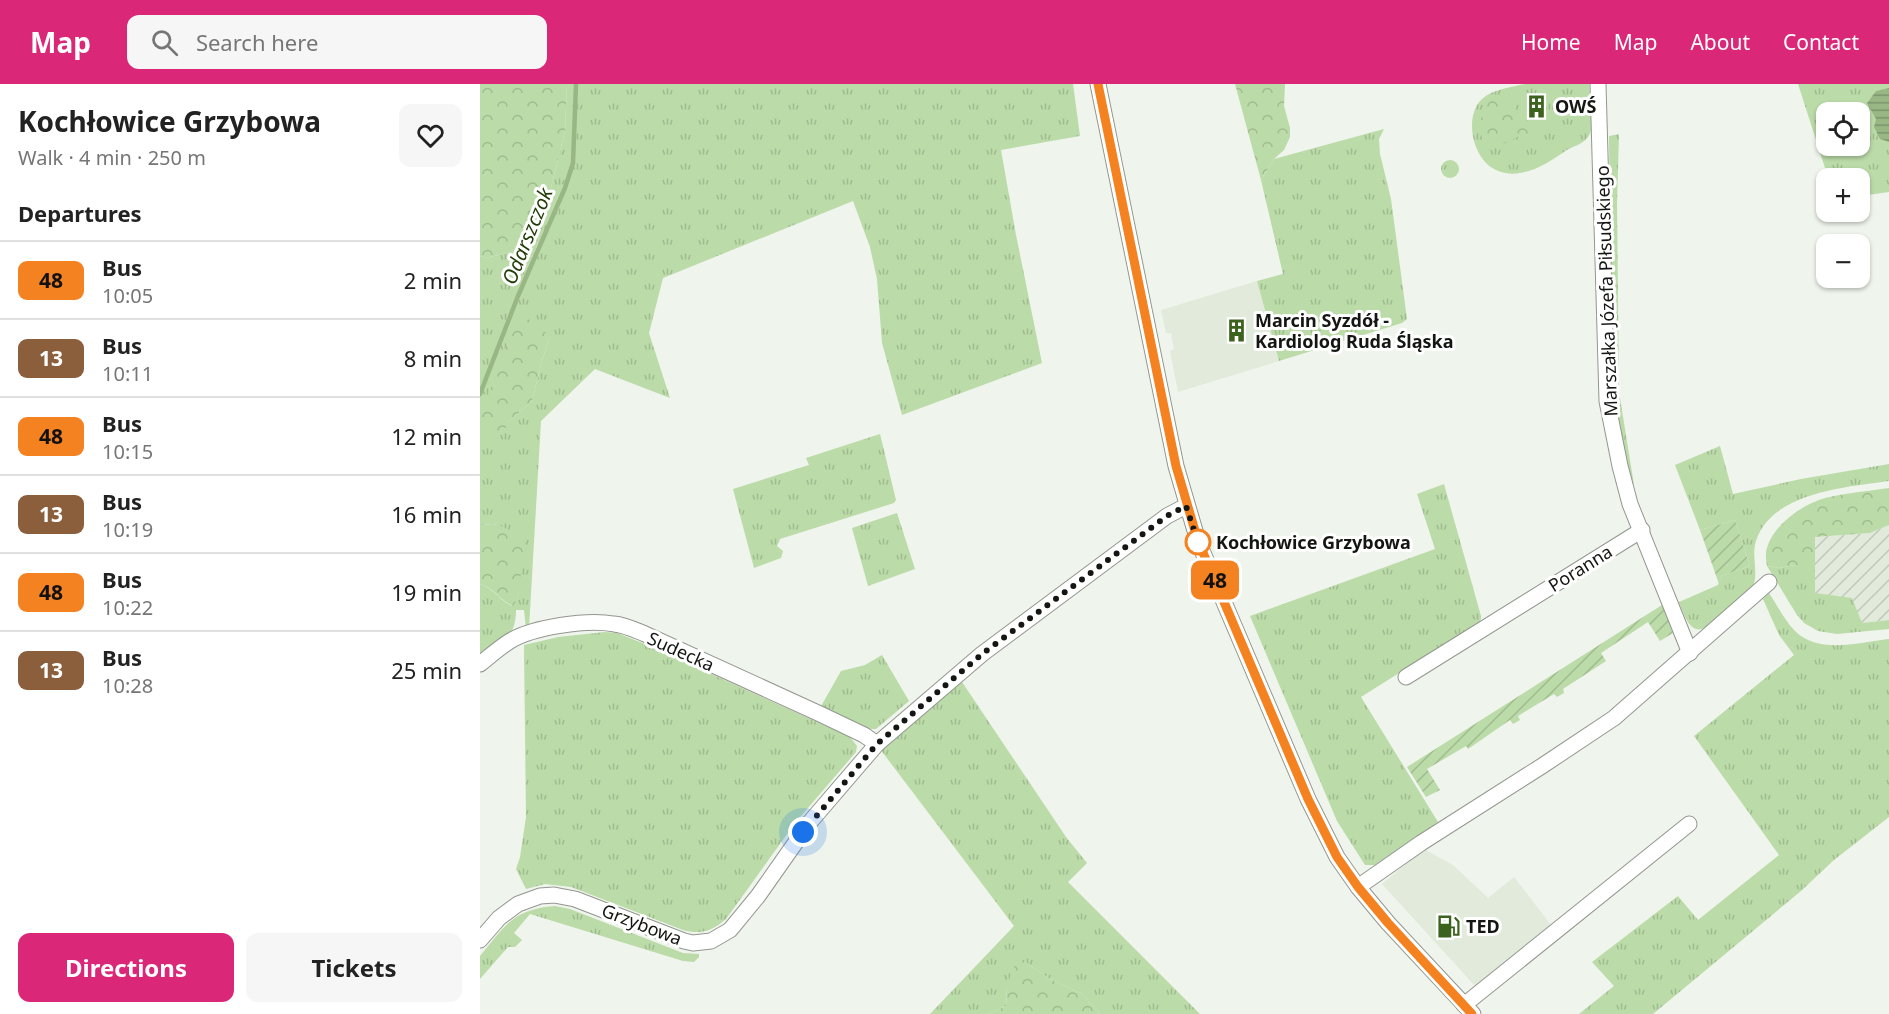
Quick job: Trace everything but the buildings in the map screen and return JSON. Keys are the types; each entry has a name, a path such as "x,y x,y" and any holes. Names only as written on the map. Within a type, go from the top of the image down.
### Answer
{"street":[{"path":"1098,84 1186,506 1198,541 1308,799 1333,850 1358,887 1468,1010 1689,824"},
{"name":"Marszałka Józefa Piłsudskiego","path":"1598,84 1607,401 1630,504 1642,530"},
{"name":"Grzybowa","path":"480,940 499,918 518,904 540,896 554,895 575,899 684,941 701,943 720,938 736,924 810,822 877,744 1000,640 1167,516 1186,506"},
{"path":"1642,530 1690,653"},
{"name":"Poranna","path":"1406,677 1642,530"},
{"path":"1358,887 1420,843 1605,724 1690,653 1769,582"},
{"name":"Sudecka","path":"480,664 511,640 521,636 576,624 601,622 617,624 645,634 818,713 864,735 877,744"}],"shaded area":[{"path":"1889,88 1889,142 1880,139 1874,127 1876,119 1870,108 1870,102 1868,102 1876,91"},
{"path":"1257,281 1279,361 1178,392 1170,351 1174,349 1171,333 1166,333 1161,310"},
{"path":"1889,525 1889,620 1862,623 1815,593 1815,537 1870,533"},
{"path":"1424,849 1453,865 1488,898 1514,877 1551,925 1476,987 1382,884"}],"green space":[{"path":"480,84 567,84 565,131 534,257 511,252 486,258 480,256"},
{"path":"567,84 1073,84 1080,136 1001,150 1042,363 902,415 882,343 877,279 870,247 853,201 663,278 649,333 670,398 595,369 541,421 529,628 526,629 524,610 516,610 510,634 480,658 480,584 489,588 512,606 518,598 519,586 499,525 480,524 480,256 486,258 511,252 534,257 565,131","holes":["550,336 532,401 507,423"]},
{"path":"1235,84 1285,84 1284,106 1290,137 1284,150 1274,159 1261,180"},
{"path":"1525,84 1589,84 1591,130 1584,141 1549,162 1523,173 1505,173 1488,165 1481,157 1473,138 1473,116 1476,107 1486,96"},
{"path":"1798,84 1889,84 1889,192 1870,195 1870,168 1825,168 1821,156 1870,156 1870,102 1816,102 1816,140"},
{"path":"1516,96 1515,109 1520,119 1535,120 1557,114 1558,124 1500,145 1487,147 1480,128 1485,107 1495,98"},
{"path":"1384,129 1379,139 1380,154 1391,199 1407,319 1402,323 1279,361 1257,281 1283,274 1261,180 1274,159"},
{"path":"1619,134 1617,204 1619,392 1634,485 1624,458 1612,386 1609,136"},
{"path":"1450,160 1456,163 1459,169 1456,175 1450,178 1444,175 1441,169 1444,163"},
{"path":"519,312 550,336 532,401 507,423 504,434 482,433 482,411"},
{"path":"880,434 896,500 894,503 780,539 777,546 783,551 781,558 754,568 733,489 809,465 806,458"},
{"path":"1720,446 1733,494 1801,479 1889,464 1889,481 1813,495 1777,512 1764,525 1756,541 1753,586 1707,626 1697,629 1689,623 1679,602 1718,585 1721,576 1750,566 1735,520 1700,530 1675,465"},
{"path":"1444,484 1481,616 1480,622 1361,697 1438,822 1375,865 1365,865 1337,821 1250,616 1435,549 1417,494"},
{"path":"1889,488 1889,525 1870,533 1815,537 1815,565 1779,568 1767,566 1766,552 1770,539 1782,524 1799,510 1825,498"},
{"path":"897,513 915,569 868,586 852,528"},
{"path":"1735,520 1750,566 1721,576 1719,584 1700,530"},
{"path":"480,524 499,525 525,538 518,598 513,606 480,584"},
{"path":"1815,565 1815,593 1852,598 1862,623 1889,620 1889,629 1837,634 1818,631 1804,623 1767,566 1779,568"},
{"path":"1769,593 1795,631 1816,643 1840,645 1889,639 1889,817 1834,860 1801,891 1653,1014 1579,1014 1614,986 1592,962 1678,896 1698,920 1779,855 1694,736 1794,655 1779,635 1763,599"},
{"path":"1662,605 1673,633 1660,641 1648,622 1601,653 1606,661 1563,689 1564,693 1557,697 1554,694 1518,716 1520,720 1513,724 1510,720 1468,749 1466,746 1427,769 1440,790 1426,797 1407,767"},
{"path":"605,632 617,633 645,644 850,737 857,746 856,752 795,823 726,919 706,931 683,930 571,887 545,884 526,889 516,869 526,817 524,645 558,637"},
{"path":"882,655 909,701 876,729 866,729 820,708 841,671 865,665"},
{"path":"962,682 1066,837 1087,863 1068,882 1200,1014 1100,1014 1082,994 1050,979 1025,962 1007,987 1006,1006 988,1014 930,1014 1014,926 880,749"},
{"path":"555,906 570,909 683,953 699,954 699,957 694,962 683,961 530,914 514,933 522,940 515,947 508,947 480,979 480,956 511,921 529,911"},
{"path":"1025,962 1050,979 1082,994 1100,1014 988,1014 1006,1006 1007,987 1013,967"}],"waterway":[{"name":"Odarszczok","path":"480,394 518,296 565,188 573,163 576,84"}],"bus line":[{"name":"48","path":"1098,84 1176,466 1198,541 1308,799 1337,857 1388,923 1472,1014"}],"place":[{"name":"OWŚ","path":"1537,106"},
{"name":"Marcin Syzdół - Kardiolog Ruda Śląska","path":"1237,330"},
{"name":"Kochłowice Grzybowa","path":"1198,542"},
{"name":"TED","path":"1448,926"}],"route":[{"path":"803,832 877,744 982,654 1167,516 1186,506 1198,542"}]}
